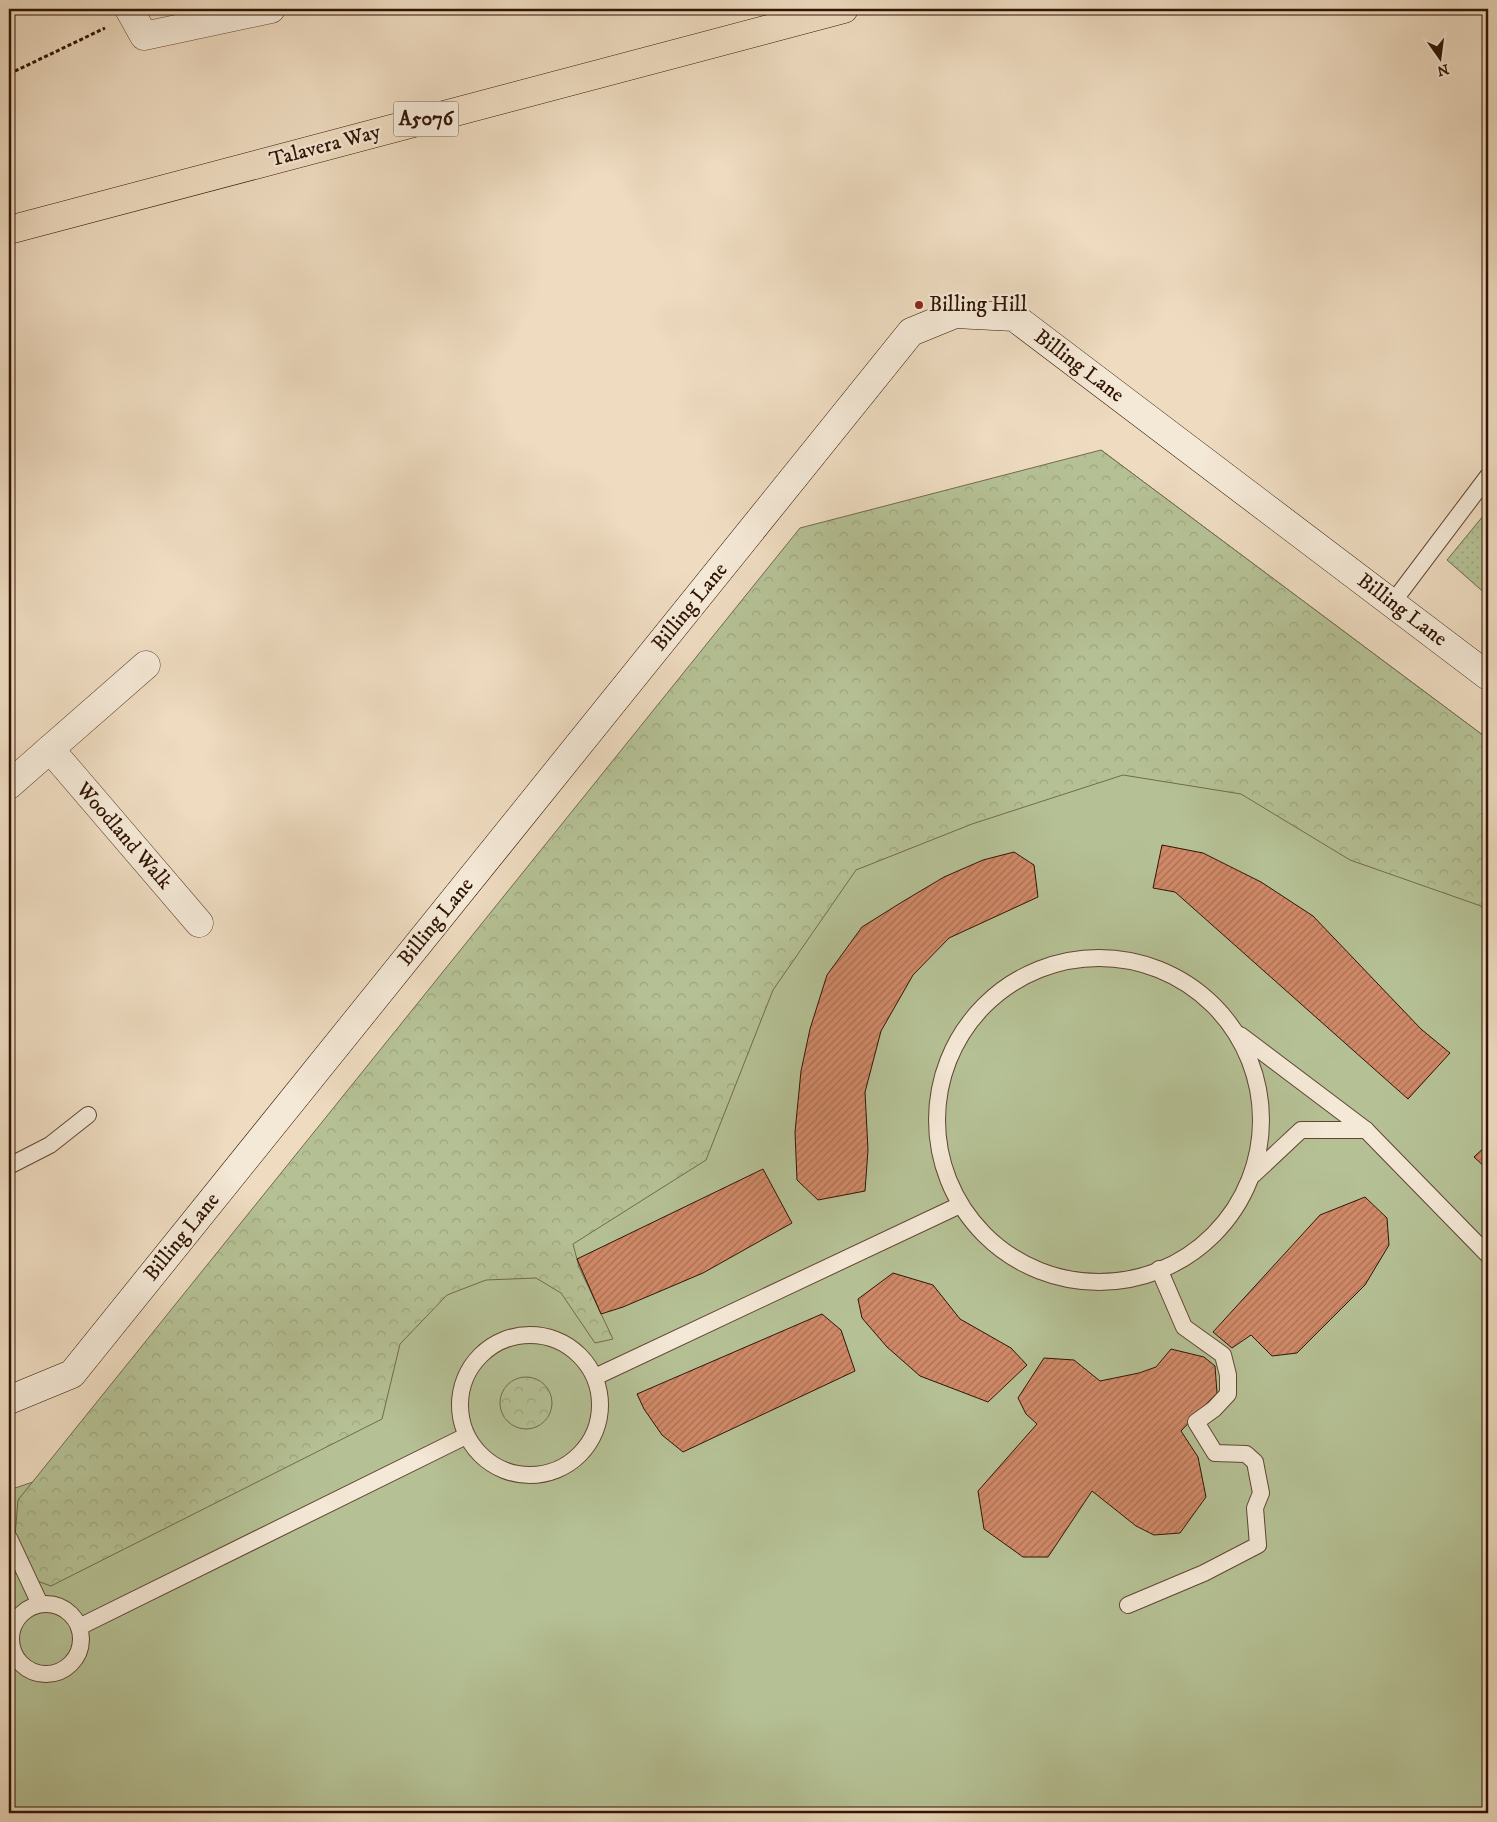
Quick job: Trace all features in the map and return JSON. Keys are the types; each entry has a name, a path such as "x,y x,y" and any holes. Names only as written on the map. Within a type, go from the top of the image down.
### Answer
{"main road":[{"name":"Talavera Way","path":"9,230 844,9"}],"street":[{"path":"130,12 144,36 271,9"},
{"name":"Billing Lane","path":"9,1400 72,1374 911,332 954,314 1014,317 1393,602 1488,676"},
{"path":"9,785 146,665"},
{"name":"Woodland Walk","path":"50,749 199,923"}],"lane":[{"path":"1393,602 1488,476"},
{"path":"1366,1130 1301,1130 1253,1175 1227,1221 1189,1256 1141,1278 1089,1282 1038,1271 993,1244 960,1205 940,1157 936,1107 948,1057 975,1014 1014,981 1061,961 1112,957 1161,969 1205,995 1238,1033 1366,1130 1488,1255"},
{"path":"1238,1033 1258,1078 1262,1127 1253,1175"},
{"path":"9,1166 50,1145 88,1115"},
{"path":"595,1377 960,1205"},
{"path":"1128,1606 1204,1573 1258,1545 1255,1508 1261,1493 1255,1462 1246,1454 1215,1453 1196,1422 1214,1409 1228,1394 1228,1375 1224,1355 1184,1327 1159,1269"},
{"path":"522,1335 530,1335 545,1336 566,1344 583,1358 595,1377 601,1398 600,1420 592,1441 578,1458 560,1470 538,1476 516,1475 496,1468 478,1454 466,1436 460,1414 460,1392 468,1371 482,1354 501,1341 522,1335"},
{"path":"79,1627 466,1436"},
{"path":"9,1538 40,1604"},
{"path":"40,1604 52,1604 64,1608 73,1616 79,1627 81,1639 79,1651 72,1662 64,1669 52,1673 40,1674 28,1669 19,1662 13,1651 10,1639 12,1627 18,1616 28,1608 40,1604"}],"path":[{"path":"9,74 130,12"}],"green space":[{"path":"1101,450 1488,739 1488,1813 9,1813 9,1490 36,1481"},
{"path":"1101,450 1488,739 1488,920 1481,906 1350,860 1241,794 1123,775 972,824 856,870 773,990 706,1160 573,1244 579,1267 613,1339 595,1343 561,1293 536,1278 486,1280 447,1295 400,1344 382,1419 51,1586 12,1572 18,1500 800,528"},
{"path":"1488,510 1488,596 1447,560"},
{"path":"521,1377 531,1377 545,1384 552,1398 552,1408 545,1422 531,1429 521,1429 511,1425 504,1418 500,1408 500,1398 504,1388 511,1381"}],"building":[{"path":"1162,845 1203,853 1261,882 1313,916 1421,1029 1450,1053 1408,1099 1175,892 1153,888"},
{"path":"1014,852 1034,865 1038,897 949,938 913,975 881,1031 865,1092 868,1150 865,1191 818,1200 797,1180 795,1132 801,1071 810,1029 827,975 862,927 944,877 983,860"},
{"path":"1488,1144 1488,1170 1474,1157"},
{"path":"763,1169 792,1223 703,1273 623,1307 601,1314 577,1259"},
{"path":"1365,1197 1387,1218 1389,1245 1365,1285 1297,1353 1272,1356 1251,1335 1232,1348 1213,1332 1320,1215"},
{"path":"893,1273 933,1285 960,1319 1011,1348 1027,1365 988,1402 920,1376 887,1347 862,1318 858,1299"},
{"path":"822,1314 841,1330 855,1371 683,1452 662,1435 644,1409 637,1394"},
{"path":"1171,1349 1204,1357 1215,1366 1217,1393 1181,1431 1198,1457 1206,1497 1180,1533 1154,1535 1136,1526 1092,1491 1048,1557 1023,1557 984,1529 978,1491 1037,1424 1026,1414 1018,1398 1044,1358 1074,1360 1100,1381 1139,1373 1156,1367"}],"place":[{"name":"Billing Hill","path":"919,305"}]}
